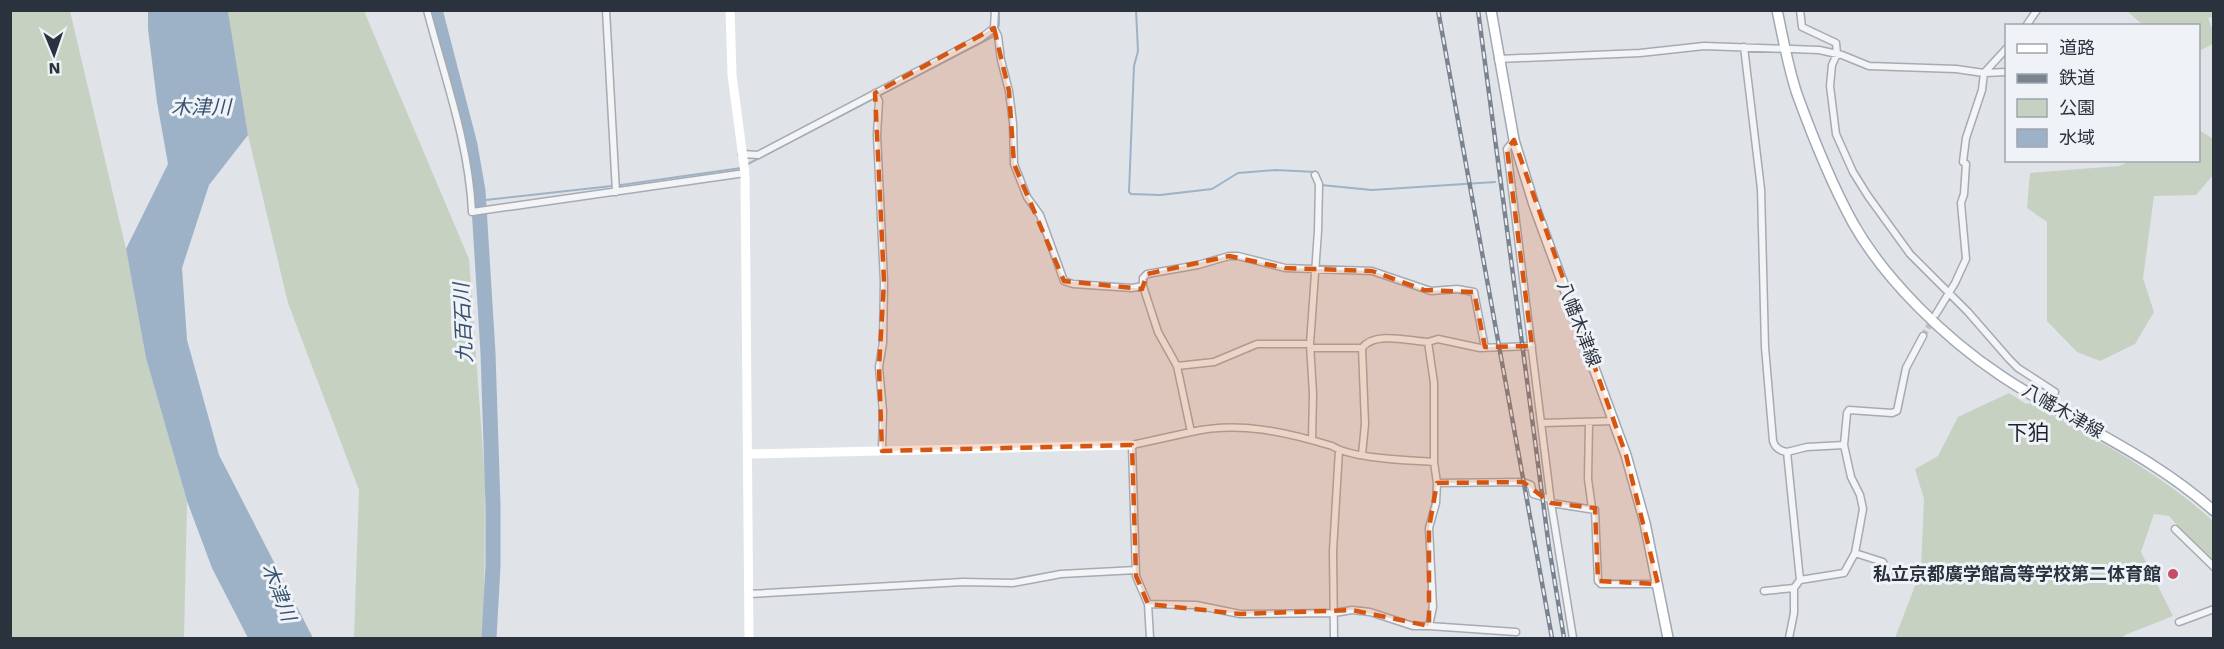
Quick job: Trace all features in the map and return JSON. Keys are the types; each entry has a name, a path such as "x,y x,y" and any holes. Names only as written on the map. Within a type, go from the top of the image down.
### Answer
{"main road":[{"path":"730,10 732,75 745,173 749,639"},
{"name":"八幡木津線","path":"1491,10 1514,140 1534,205 1614,421 1638,499 1668,639"},
{"name":"八幡木津線","path":"1777,10 1809,121 1834,185 1854,225 1898,284 1932,321 2000,375 2139,455 2180,482 2214,511"},
{"name":"八幡木津線","path":"1782,10 1788,48"},
{"path":"748,454 1132,446"}],"street":[{"path":"427,10 466,157 471,182 472,212 745,173"},
{"path":"606,10 616,191"},
{"path":"995,10 994,28 998,36 1013,123 1014,164 1027,197 1040,215 1064,281 1073,284 1132,288 1143,286"},
{"path":"1800,10 1802,27 1836,43 1837,54 1832,65 1830,86 1836,134 1853,172 1868,196 1910,254 2018,368 2055,392"},
{"path":"2027,24 2037,10"},
{"path":"742,154 758,155 981,38 994,28"},
{"path":"1498,59 1640,53 1704,45 1818,50 1837,54 1869,66 1956,69 1984,73 2005,72"},
{"path":"1744,47 1761,189 1765,347 1773,441 1775,446 1787,452 1807,447 1844,446"},
{"path":"1936,314 1965,259 1961,203 1965,180 1966,164 1963,162 1966,138 1982,90 1984,73 2005,51"},
{"path":"875,93 879,101 877,135 885,282 883,343 879,367 883,411 882,451"},
{"path":"1514,140 1507,148 1550,501 1573,639"},
{"path":"1311,440 1311,346 1317,270 1319,184 1316,175"},
{"path":"1191,432 1177,366 1158,332 1143,286 1143,278 1147,274 1238,256 1285,268 1372,271 1424,290 1457,289 1474,292 1485,348"},
{"path":"1800,580 1844,573 1855,553 1863,509 1860,495 1851,477 1844,446 1847,413 1849,410 1892,413 1897,411 1906,368 1923,336"},
{"path":"1177,366 1214,362 1257,344 1362,348 1369,341 1379,338 1428,342 1438,339 1485,348 1532,346"},
{"path":"1428,342 1434,382 1434,462 1437,483 1436,503 1429,528 1433,607 1429,626"},
{"path":"1362,348 1365,424 1362,455"},
{"path":"1542,423 1614,421"},
{"path":"1588,422 1588,479 1592,508 1595,510 1598,581 1600,584 1658,584"},
{"path":"1150,639 1148,604 1136,576 1132,446 1191,432 1257,428 1275,430 1362,455 1434,462"},
{"path":"1334,639 1333,552 1339,450"},
{"path":"1787,452 1800,580 1794,588 1794,614 1789,639"},
{"path":"1437,483 1523,482 1532,485 1533,494 1550,501 1592,508"},
{"path":"2175,529 2214,567"},
{"path":"1855,553 1883,562 1888,575"},
{"path":"749,594 963,582 1013,583 1061,574 1136,570"},
{"path":"1764,591 1794,588"},
{"path":"1148,604 1196,605 1240,614 1334,613 1352,610 1370,612 1407,625 1516,632"},
{"path":"2179,622 2214,609"}],"highlighted area":[{"path":"994,28 1009,91 1014,164 1064,281 1142,289 1147,274 1229,256 1285,268 1372,271 1424,290 1474,292 1485,347 1532,346 1507,149 1514,140 1626,455 1658,584 1598,581 1595,508 1551,503 1523,482 1437,483 1429,528 1429,626 1352,610 1240,614 1148,604 1136,576 1132,445 882,451 879,367 884,282 875,93"}],"green space":[{"path":"10,11 70,11 126,249 146,358 187,501 184,638 11,638"},
{"path":"228,11 364,11 469,259 485,479 484,638 354,638 359,490 288,303 248,135"},
{"path":"2127,11 2213,11 2213,17 2208,18 2213,31 2213,44 2200,50 2200,24 2142,24"},
{"path":"2200,131 2213,139 2213,175 2196,195 2154,196 2143,278 2154,312 2135,344 2100,361 2077,352 2047,321 2047,222 2027,208 2030,173 2119,166 2128,162 2200,162"},
{"path":"2009,393 2126,457 2171,487 2213,521 2213,563 2169,516 2154,514 2141,552 2173,616 2122,638 1895,638 1921,570 1924,499 1915,469 1938,456 1958,417"}],"water":[{"name":"木津川","path":"148,11 228,11 248,135 209,185 182,268 187,340 219,455 313,638 248,638 212,568 187,501 146,358 126,249 168,164 157,102"}],"waterway":[{"name":"九百石川","path":"435,10 470,145 478,191 488,353 493,506 493,566 489,638"},
{"path":"746,165 994,36 999,25 999,10"},
{"path":"1136,10 1138,51 1134,66 1129,192 1131,194 1160,195 1212,189 1238,173 1276,170 1316,172 1317,174"},
{"path":"477,201 621,185 741,168"},
{"path":"1321,185 1372,190 1495,182"}],"tunnel":[{"path":"1923,336 1933,319"}],"railway":[{"path":"1438,10 1552,638"},
{"path":"1478,10 1549,547 1564,638"}],"place":[{"name":"私立京都廣学館高等学校第二体育館","path":"2173,574"}],"district":[{"name":"下狛","path":"2028,433"}]}
